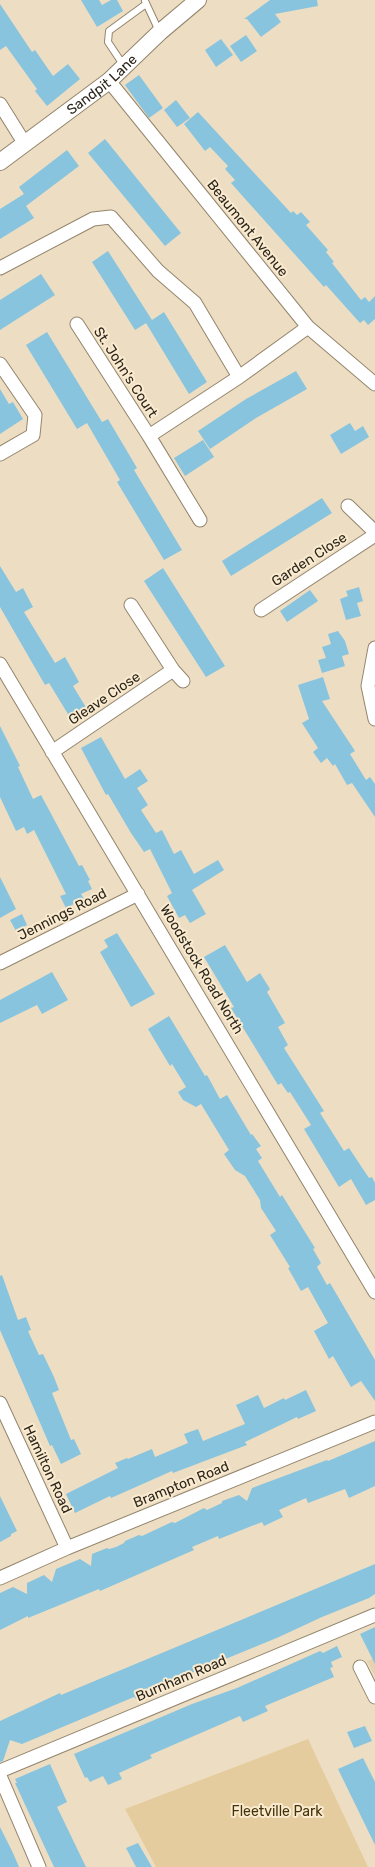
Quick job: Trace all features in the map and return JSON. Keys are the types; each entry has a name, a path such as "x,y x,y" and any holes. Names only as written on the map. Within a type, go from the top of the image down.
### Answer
{"street":[{"name":"Sandpit Lane","path":"0,162 109,81 160,32 198,0"},
{"name":"Beaumont Avenue","path":"109,81 308,328 375,384"},
{"path":"0,104 25,144"},
{"path":"0,268 93,219 111,217 158,271 195,303 239,377"},
{"name":"St. John's Court","path":"77,324 149,436 200,520"},
{"name":"St. John's Court","path":"149,436 239,377 308,328"},
{"path":"0,364 35,415 33,435 0,454"},
{"path":"348,506 375,532"},
{"name":"Garden Close","path":"261,610 375,535"},
{"path":"131,605 173,670 183,680"},
{"path":"375,648 368,686 375,718"},
{"name":"Woodstock Road North","path":"0,664 375,1292"},
{"name":"Gleave Close","path":"52,752 173,670"},
{"name":"Jennings Road","path":"0,963 138,894"},
{"name":"Hamilton Road","path":"0,1403 67,1548"},
{"name":"Brampton Road","path":"0,1578 67,1548 375,1422"},
{"name":"Burnham Road","path":"0,1771 375,1615"},
{"path":"360,1667 375,1696"},
{"path":"0,1776 39,1867"}],"lane":[{"path":"124,67 108,42 109,30 145,2 160,32"}],"shaded area":[{"path":"375,1658 375,1676 367,1661"}],"green space":[{"name":"Fleetville Park","path":"308,1739 368,1867 156,1867 125,1809"}],"building":[{"path":"81,0 99,0 102,5 111,0 117,0 123,11 97,27"},
{"path":"270,0 317,0 318,6 275,14 281,22 261,37 247,19 244,19"},
{"path":"0,4 32,52 35,50 53,76 68,64 80,79 47,106 35,91 37,89 6,46 0,50"},
{"path":"246,35 257,51 241,62 230,46"},
{"path":"221,39 233,55 216,67 205,50"},
{"path":"139,75 163,108 149,118 125,85"},
{"path":"176,100 190,118 177,127 164,110"},
{"path":"198,112 291,213 293,211 297,215 301,212 310,222 306,225 328,250 326,252 334,262 332,263 361,300 365,297 369,302 375,296 375,319 368,325 364,320 360,323 326,285 324,287 231,183 235,180 225,169 228,166 210,147 205,151 184,124"},
{"path":"105,139 181,233 165,246 88,153"},
{"path":"67,150 79,166 26,206 34,218 0,239 0,209 24,194 19,187"},
{"path":"108,251 152,320 164,312 207,382 189,394 146,323 135,330 92,262"},
{"path":"41,274 55,295 0,330 0,300"},
{"path":"47,332 102,422 108,419 137,468 134,470 182,550 164,560 117,482 120,480 87,423 77,429 26,345"},
{"path":"296,371 307,389 256,418 210,449 198,431 246,399"},
{"path":"0,389 9,404 13,402 23,419 0,434"},
{"path":"350,423 355,431 363,426 369,437 341,454 330,435"},
{"path":"203,440 214,457 185,476 174,458"},
{"path":"322,498 332,513 231,576 222,561"},
{"path":"0,566 16,592 23,588 33,607 24,612 55,663 65,657 79,682 73,686 87,709 71,719 49,683 45,685 0,607"},
{"path":"163,568 225,666 206,677 144,581"},
{"path":"359,587 363,601 357,603 361,616 346,620 340,599 348,596 346,591"},
{"path":"310,590 318,601 287,622 280,611"},
{"path":"338,631 345,641 349,654 342,656 345,666 322,673 318,660 326,658 322,647 331,644 328,634"},
{"path":"323,677 330,699 322,701 355,751 350,754 366,780 370,777 375,784 375,817 352,783 347,785 335,764 333,766 327,758 321,763 313,752 318,748 302,723 309,719 298,685"},
{"path":"0,726 20,766 18,767 33,799 41,795 79,866 82,865 90,880 88,881 92,889 81,894 84,899 66,908 60,896 66,894 34,830 27,834 24,827 16,831 0,797"},
{"path":"101,737 125,779 140,769 148,781 137,788 148,805 141,810 156,833 162,830 174,854 181,850 194,874 218,860 224,870 192,890 206,914 190,923 185,915 179,918 167,896 172,893 150,849 144,852 131,833 108,794 106,795 81,748"},
{"path":"0,877 16,909 0,918"},
{"path":"22,914 27,925 16,931 10,920"},
{"path":"117,933 155,994 131,1007 100,952 108,947 104,940"},
{"path":"225,945 247,982 260,973 270,989 267,992 285,1023 278,1027 288,1045 284,1048 324,1111 320,1113 344,1151 349,1148 369,1178 372,1177 375,1183 375,1200 366,1205 351,1179 339,1187 304,1129 311,1125 290,1092 288,1093 281,1083 278,1085 231,1008 234,1007 204,957"},
{"path":"52,972 68,1000 42,1014 37,1005 0,1023 0,1000"},
{"path":"169,1016 205,1076 207,1075 220,1099 227,1095 251,1135 252,1134 261,1146 256,1149 262,1158 258,1161 280,1197 282,1195 315,1248 313,1249 321,1263 317,1267 327,1285 330,1283 375,1360 375,1401 361,1381 351,1387 333,1356 329,1359 314,1331 328,1323 308,1287 301,1291 288,1268 290,1267 270,1235 276,1231 261,1208 260,1200 245,1176 235,1170 224,1154 229,1150 201,1104 196,1107 183,1100 178,1092 186,1087 172,1064 170,1066 148,1029"},
{"path":"2,1275 18,1320 26,1317 31,1330 28,1331 39,1355 43,1354 54,1377 59,1390 52,1393 71,1440 74,1439 81,1454 61,1464 52,1445 50,1446 0,1330 0,1276"},
{"path":"306,1390 316,1411 298,1419 297,1417 245,1442 247,1445 173,1473 172,1471 111,1498 110,1496 75,1513 66,1494 118,1468 115,1463 152,1449 155,1457 188,1443 184,1434 198,1429 203,1441 245,1424 236,1405 258,1395 264,1408 284,1398 285,1400"},
{"path":"375,1441 375,1486 349,1498 345,1489 308,1503 306,1498 279,1510 283,1517 264,1526 262,1522 219,1539 218,1536 192,1547 194,1550 100,1591 99,1589 28,1618 28,1616 0,1630 0,1593 13,1587 27,1594 27,1583 44,1575 52,1582 56,1569 80,1559 91,1566 92,1554 107,1548 109,1549 116,1547 139,1535 142,1536 172,1522 175,1523 204,1508 207,1510 222,1503 222,1501 239,1495 247,1501 252,1488 327,1460 328,1461"},
{"path":"0,1496 17,1531 0,1542"},
{"path":"375,1564 375,1594 369,1598 152,1689 140,1695 137,1700 134,1697 22,1744 10,1740 3,1761 0,1762 0,1721 60,1693 61,1695"},
{"path":"375,1627 375,1664 360,1634"},
{"path":"337,1646 342,1657 331,1662 333,1667 330,1668 334,1677 265,1706 268,1711 243,1722 240,1716 150,1755 152,1758 119,1773 122,1779 108,1785 103,1776 90,1782 87,1777 85,1778 74,1754 192,1704 237,1688 320,1651 323,1653"},
{"path":"365,1726 372,1741 354,1748 347,1732"},
{"path":"363,1758 375,1782 375,1845 338,1769"},
{"path":"50,1764 67,1802 57,1807 86,1867 54,1867 15,1783 17,1783 15,1779"},
{"path":"0,1827 13,1853 19,1867 0,1867"},
{"path":"138,1843 152,1867 136,1867 126,1848"}]}
